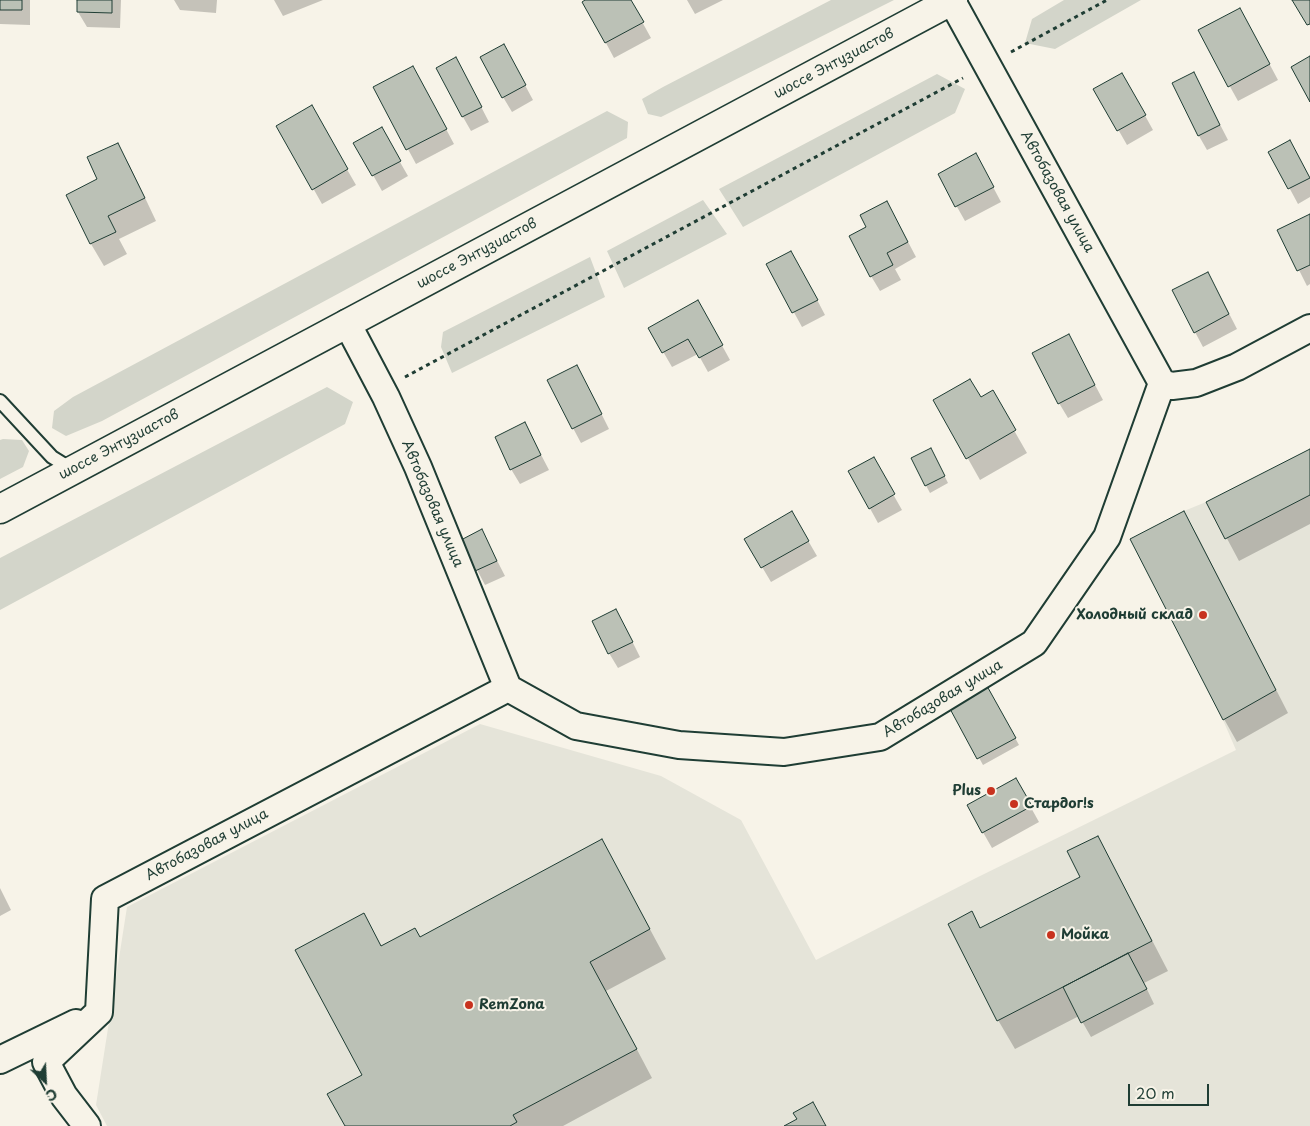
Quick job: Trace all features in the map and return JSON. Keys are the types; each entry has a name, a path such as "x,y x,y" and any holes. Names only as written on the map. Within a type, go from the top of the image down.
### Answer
{"main road":[{"name":"шоссе Энтузиастов","path":"0,509 952,0"}],"street":[{"name":"Автобазовая улица","path":"347,323 382,389 418,467 508,688 576,726 679,745 784,752 880,737 1034,643 1107,538 1162,383 952,0"},
{"path":"1162,383 1172,386 1196,383 1236,367 1310,328"},
{"name":"Автобазовая улица","path":"99,1012 105,899 508,688"},
{"path":"0,1060 99,1012"},
{"path":"87,1126 64,1096 46,1062 99,1012"}],"lane":[{"path":"0,401 52,458 73,470"}],"path":[{"path":"382,389 1108,0"}],"shaded area":[{"path":"831,0 894,0 661,117 648,114 642,99"},
{"path":"1064,0 1141,0 1055,49 1025,43 1032,19"},
{"path":"937,74 965,89 955,113 743,227 719,189"},
{"path":"607,111 628,122 627,138 102,421 66,436 52,428 54,411 73,397"},
{"path":"703,200 727,234 624,288 607,251"},
{"path":"590,257 605,297 452,373 441,347 443,332"},
{"path":"327,387 353,402 345,424 0,610 0,558"},
{"path":"0,440 22,440 29,451 23,467 0,479"},
{"path":"1310,449 1310,1126 107,1126 96,1105 127,907 480,724 661,776 741,820 816,960 976,878 1236,750 1223,720 1130,539"}],"building":[{"path":"0,0 22,0 22,10 0,10"},
{"path":"77,0 112,0 112,13 77,12"},
{"path":"585,0 631,0 644,22 605,43 582,2"},
{"path":"1292,0 1310,0 1310,24 1307,25"},
{"path":"1240,8 1270,64 1228,87 1198,30"},
{"path":"504,44 526,85 502,98 480,57"},
{"path":"1310,56 1310,102 1291,67"},
{"path":"456,57 482,107 462,117 436,68"},
{"path":"413,66 447,129 406,150 373,87"},
{"path":"1194,72 1220,125 1198,136 1172,83"},
{"path":"1122,73 1146,115 1117,131 1093,89"},
{"path":"312,105 348,169 312,190 276,126"},
{"path":"382,127 401,161 372,176 353,143"},
{"path":"1290,140 1310,178 1288,189 1268,152"},
{"path":"118,143 145,198 108,216 116,232 90,244 66,195 97,179 87,157"},
{"path":"976,153 994,187 955,207 938,174"},
{"path":"887,201 908,242 887,253 893,265 870,277 849,236 866,227 860,215"},
{"path":"1310,214 1310,265 1297,271 1277,230"},
{"path":"791,251 818,300 792,313 766,264"},
{"path":"1208,272 1229,314 1194,333 1172,290"},
{"path":"698,300 723,345 699,358 688,339 662,353 648,328"},
{"path":"1069,334 1095,385 1058,404 1032,353"},
{"path":"577,365 602,414 572,429 547,380"},
{"path":"970,379 981,397 993,390 1016,430 966,459 933,400"},
{"path":"525,422 541,455 510,470 495,437"},
{"path":"931,448 945,476 925,486 911,458"},
{"path":"1310,449 1310,495 1225,539 1206,502"},
{"path":"874,457 895,494 869,509 848,471"},
{"path":"792,511 809,541 761,568 744,539"},
{"name":"Холодный склад","path":"1184,511 1276,690 1223,720 1130,539"},
{"path":"482,529 497,561 475,571 461,540"},
{"path":"616,609 633,642 608,654 592,621"},
{"path":"987,686 1016,738 977,759 949,707"},
{"path":"1016,778 1032,806 982,833 967,805"},
{"name":"Мойка","path":"1098,836 1152,941 997,1021 948,924 972,911 980,928 1080,877 1067,851"},
{"name":"RemZona","path":"602,839 650,929 590,962 637,1049 513,1115 517,1122 510,1126 345,1126 327,1094 362,1075 295,950 364,913 381,946 415,928 420,937"},
{"path":"1128,953 1147,989 1081,1023 1063,987"},
{"path":"813,1102 826,1126 784,1126 797,1119 793,1113"}],"place":[{"name":"Холодный склад","path":"1203,615"},
{"name":"Plus","path":"991,791"},
{"name":"Стардог!s","path":"1014,804"},
{"name":"Мойка","path":"1051,935"},
{"name":"RemZona","path":"469,1005"}]}
